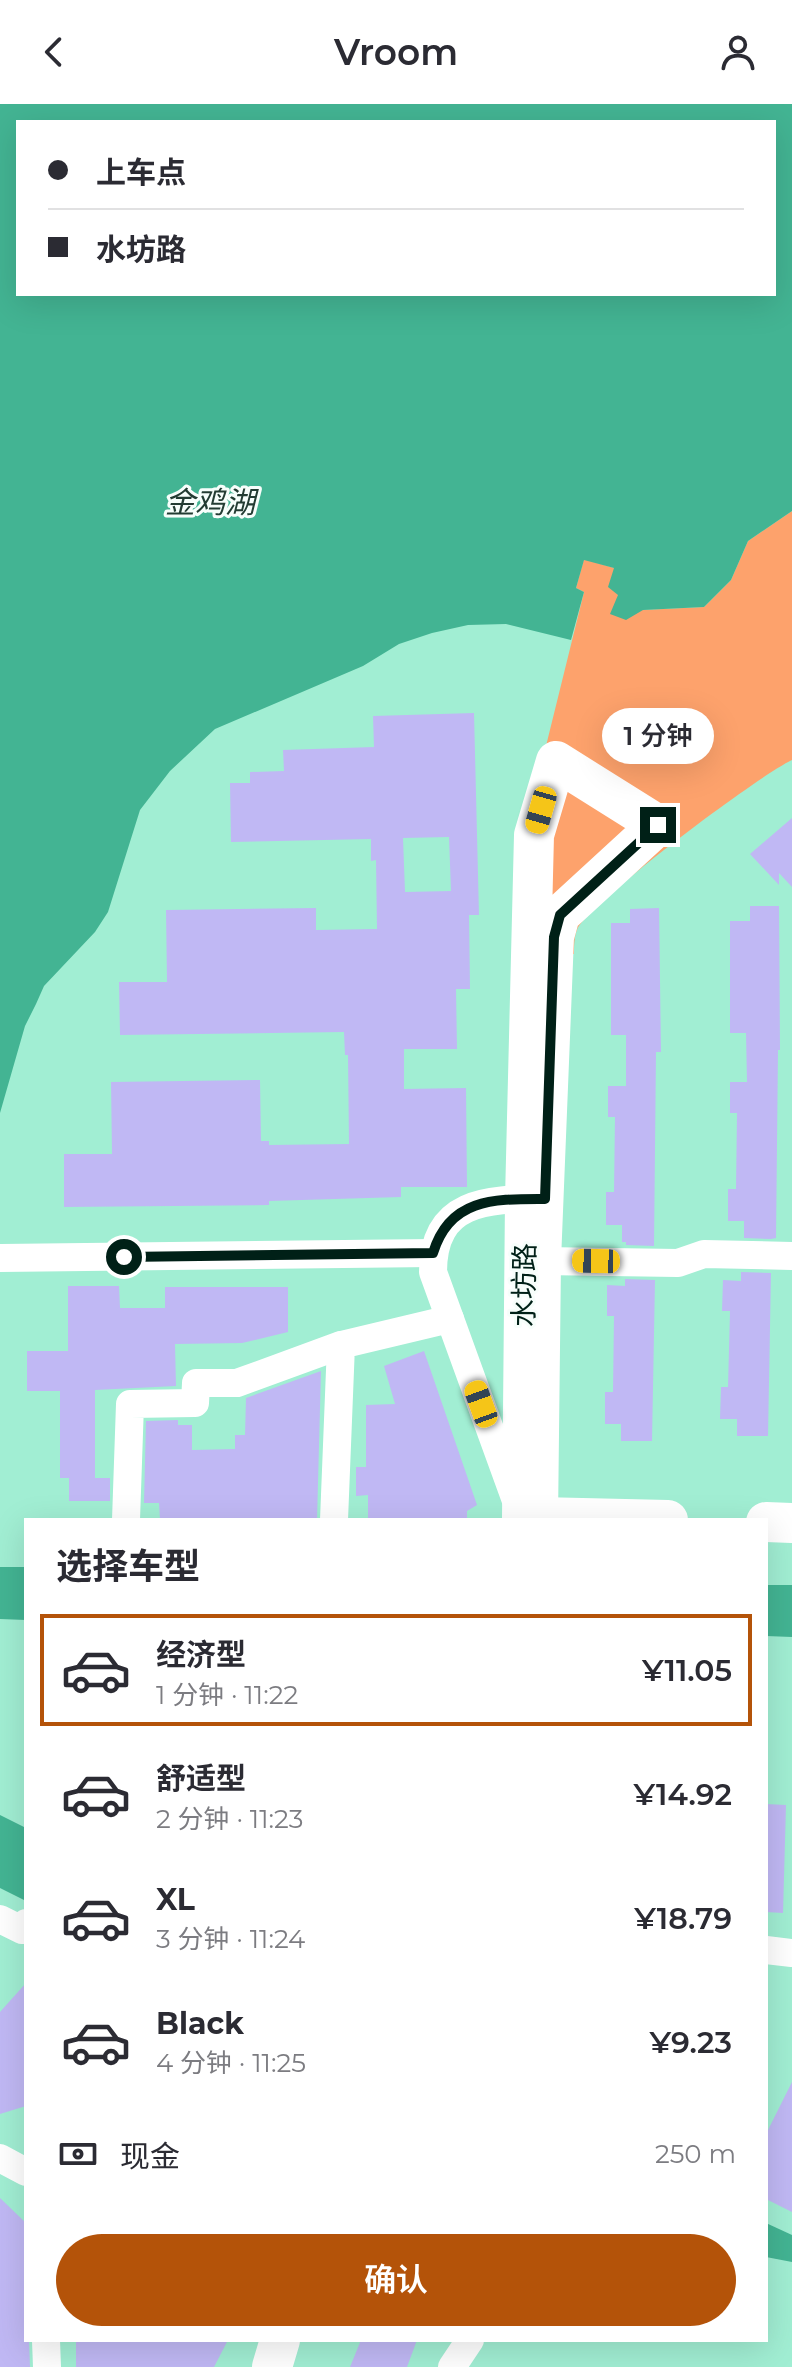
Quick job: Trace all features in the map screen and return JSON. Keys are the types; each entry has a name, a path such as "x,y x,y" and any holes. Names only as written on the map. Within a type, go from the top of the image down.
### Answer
{"street":[{"name":"水坊路","path":"530,1518 535,1199 534,835 556,761 658,825 560,915 556,923 535,1199 541,1261 530,1518"},
{"path":"530,1518 450,1319 433,1272 433,1253 438,1236 448,1223 466,1209 485,1201 535,1199"},
{"path":"0,1258 433,1253"},
{"path":"541,1261 678,1263 704,1254 792,1256"},
{"path":"126,1518 130,1404 195,1403 196,1383 237,1383 341,1345 450,1319"},
{"path":"334,1518 341,1345"},
{"path":"768,1522 792,1523"},
{"path":"768,1950 792,1953"},
{"path":"0,2158 24,2171"},
{"path":"46,2342 47,2367"},
{"path":"251,2367 258,2342"},
{"path":"272,2367 279,2342"},
{"path":"452,2367 469,2342"}],"shaded area":[{"path":"792,511 792,760 713,813 610,894 577,930 574,954 522,956 526,827 584,592 576,588 584,559 614,568 643,610 704,607 731,580 748,541"}],"water":[{"name":"金鸡湖","path":"0,104 792,104 792,511 748,541 731,580 704,607 643,610 626,620 610,614 618,595 608,587 614,568 584,560 576,588 584,592 571,640 506,624 468,625 432,633 399,644 363,666 215,729 170,771 140,810 108,912 95,932 44,986 25,1026 0,1113"},
{"path":"0,1567 24,1567 24,1620 0,1619"},
{"path":"768,1585 792,1585 792,1637 768,1636"},
{"path":"0,1815 24,1827 24,1900 0,1888"},
{"path":"768,2224 792,2235 792,2262 768,2257"}],"building":[{"path":"474,713 479,915 469,915 470,989 456,989 457,1049 404,1049 404,1089 466,1088 467,1187 401,1187 401,1197 269,1201 269,1205 64,1207 64,1154 112,1154 111,1082 260,1080 261,1141 269,1141 269,1145 349,1144 348,1055 345,1055 344,1032 120,1035 119,982 167,982 166,910 316,908 316,930 377,929 376,860 371,861 371,839 231,842 230,783 250,783 250,772 284,771 283,750 374,747 373,716","holes":["449,837 451,891 405,892 403,838"]},
{"path":"792,818 792,887 779,873 779,885 750,854"},
{"path":"750,906 779,906 776,1238 771,1239 744,1238 744,1221 728,1221 728,1189 736,1189 737,1113 730,1113 730,1082 747,1082 746,1033 730,1033 730,921 750,921"},
{"path":"659,908 661,1052 656,1052 654,1246 626,1245 622,1242 622,1225 606,1225 606,1192 614,1192 615,1117 608,1117 608,1086 626,1086 626,1035 611,1035 611,923 630,923 630,909"},
{"path":"741,1272 771,1273 768,1436 737,1436 737,1419 720,1419 721,1387 728,1387 730,1311 722,1311 723,1280 741,1281"},
{"path":"625,1279 655,1280 652,1441 621,1441 621,1424 605,1424 605,1392 613,1392 614,1316 607,1316 607,1285 625,1286"},
{"path":"68,1286 119,1286 120,1308 165,1308 165,1287 288,1287 288,1332 242,1343 175,1344 176,1386 95,1390 95,1478 110,1478 110,1501 69,1501 69,1478 60,1478 60,1391 27,1391 27,1351 68,1351"},
{"path":"424,1351 477,1505 467,1511 467,1518 368,1518 368,1495 356,1496 356,1467 366,1467 366,1405 395,1404 384,1366"},
{"path":"321,1371 317,1518 160,1518 159,1503 144,1503 146,1421 178,1420 178,1425 192,1425 192,1450 235,1449 235,1435 245,1435 246,1398"},
{"path":"768,1804 786,1805 783,1913 768,1912"},
{"path":"24,1985 24,2107 0,2114 0,2012"},
{"path":"792,2082 792,2212 768,2200 768,2130"},
{"path":"0,2198 24,2221 24,2342 29,2342 30,2367 0,2367"},
{"path":"76,2342 227,2342 214,2367 76,2367"},
{"path":"360,2342 416,2342 407,2367 350,2367"}],"route":[{"path":"124,1257 433,1253 438,1236 448,1223 466,1209 485,1201 545,1199 556,923 560,915 658,825"}]}
